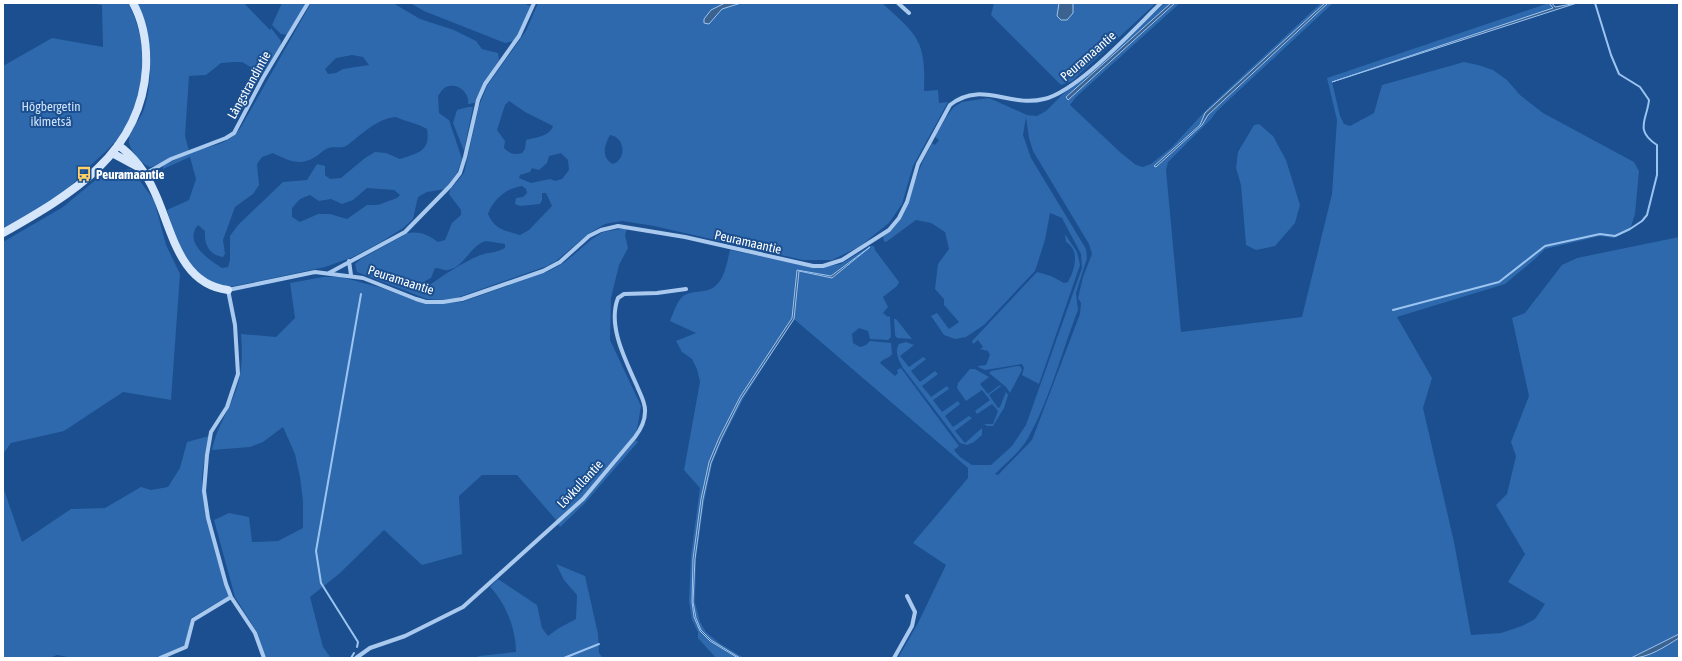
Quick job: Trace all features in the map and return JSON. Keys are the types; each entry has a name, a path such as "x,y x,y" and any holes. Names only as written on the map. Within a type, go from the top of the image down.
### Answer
{"street":[{"path":"3,232 53,204 74,190 112,153 118,145 136,112 145,78 145,37 133,3"},
{"name":"Långstrandintie","path":"142,171 226,138 234,133 308,3"},
{"path":"329,273 405,232 450,186 460,173 478,100 485,84 519,36 534,3"},
{"path":"898,3 910,13"},
{"name":"Peuramaantie","path":"228,290 315,272 351,276 374,282 426,302 444,302 462,299 543,271 560,262 589,236 601,230 618,226 685,237 813,266 833,264 889,230 899,218 907,202 918,164 950,105 957,99 980,93 1022,101 1033,101 1060,93 1085,75 1161,3"},
{"path":"118,145 132,157 156,194 168,230 185,263 203,281 211,286 228,290 235,325 238,374 227,407 212,432 206,461 204,491 208,518 231,597 255,633 264,658"},
{"path":"112,153 142,171"},
{"path":"349,261 351,276"},
{"name":"Lövkullantie","path":"356,658 370,648 405,636 462,607 583,499 635,437 641,428 644,418 644,403 622,350 617,330 615,310 618,298 624,294 657,293 686,289"},
{"path":"894,658 912,626 915,612 907,596"},
{"path":"160,658 186,647 193,620 231,597"}],"green space":[{"name":"Högbergetin ikimetsä","path":"89,3 128,3 140,36 142,53 140,87 136,104 129,120 116,140 65,192 45,206 3,229 3,66 52,38 103,47 102,5"},
{"path":"137,3 244,3 270,30 271,28 281,41 280,48 264,75 242,62 234,62 221,63 206,75 189,76 185,136 189,151 151,167 144,164 137,158 129,142 130,134 143,112 147,99 150,71 150,57 146,28"},
{"path":"282,3 306,3 288,35 281,34 272,25"},
{"path":"311,3 393,3 420,19 454,30 476,41 482,49 498,53 499,60 481,89 475,103 468,104 464,91 461,88 454,86 446,87 438,96 439,113 449,120 462,159 457,173 445,189 427,192 418,197 413,219 403,228 353,257 325,267 230,287 219,285 207,280 187,261 175,236 167,210 189,200 196,179 190,157 163,169 163,165 195,151 220,144 230,138 241,127","holes":["352,55 363,57 369,65 343,69 336,73 328,74 325,69 336,58","396,117 427,129 428,136 425,147 418,153 400,159 386,153 375,152 365,158 341,178 330,179 325,175 325,166 317,164 307,180 283,182 238,225 230,236 230,260 228,267 222,268 200,250 194,238 194,231 198,225 205,231 205,240 208,248 214,254 223,257 225,254 223,240 235,207 253,194 259,185 257,164 262,157 273,153 283,158 304,162 317,156 328,148 346,146 369,128 388,118","367,188 394,190 400,195 397,198 378,205 367,205 347,219 330,214 318,214 300,222 292,217 292,208 300,199 310,195 319,201 331,199 342,204 353,200"]},
{"path":"410,3 526,3 527,5 532,6 514,41 505,43 424,11"},
{"path":"538,3 882,3 912,32 917,40 921,49 923,60 924,91 938,90 939,103 948,102 913,166 902,204 889,223 859,247 832,260 803,260 654,226 622,221 605,224 588,234 556,261 547,266 456,298 443,300 427,299 357,272 355,264 361,259 406,234 419,233 427,235 438,242 445,240 452,223 461,215 461,210 449,194 450,190 464,173 479,106 487,86 526,31","holes":["509,101 525,112 553,126 551,130 545,134 526,140 525,149 522,153 510,153 504,148 505,141 497,130 505,105","610,135 615,137 619,140 622,148 621,158 613,164 605,155 605,147","561,153 568,160 569,170 562,179 555,181 550,179 531,183 519,178 520,175 530,172 532,168 539,170 547,163 549,156","522,186 526,189 527,193 523,197 516,198 515,204 520,206 540,204 542,200 542,193 546,193 552,206 529,230 520,235 501,229 494,223 488,214 493,204 511,189","486,241 505,244 505,248 502,250 478,256 431,284 427,286 424,284 425,281 431,278 435,268 446,270 454,268 459,265 475,247"]},
{"path":"994,3 1156,3 1072,81 1061,85 991,15"},
{"path":"1165,3 1171,3 1066,97 1068,99 1175,3 1180,3 1076,97 1070,105 1121,153 1136,165 1143,167 1151,164 1172,147 1207,109 1321,3 1325,3 1205,113 1200,125 1154,166 1156,167 1202,125 1208,115 1328,3 1333,3 1217,111 1211,119 1168,162 1166,170 1181,332 1302,317 1332,194 1337,120 1327,78 1549,3 1554,8 1332,82 1340,116 1344,124 1350,126 1374,113 1382,85 1464,62 1493,70 1507,80 1520,95 1543,113 1634,162 1639,171 1635,214 1630,230 1614,238 1600,236 1545,249 1505,284 1397,317 1432,378 1423,408 1454,542 1471,635 1501,633 1522,626 1535,619 1545,604 1508,582 1525,554 1496,505 1507,494 1516,456 1511,442 1529,396 1512,318 1525,313 1562,265 1577,258 1679,237 1679,658 898,658 918,623 946,565 913,543 968,478 968,468 794,319 743,399 722,440 712,464 704,502 696,559 695,602 700,622 706,632 719,643 744,658 740,658 711,640 701,630 697,621 700,631 710,641 738,658 716,658 698,638 698,632 692,620 689,602 691,555 700,488 684,470 700,382 697,369 692,359 682,352 676,341 696,333 670,321 674,311 683,296 690,293 711,289 716,286 723,275 730,250 817,268 841,264 870,246 874,246 875,250 899,282 897,286 883,297 888,307 883,313 888,317 890,316 891,337 888,340 870,339 868,331 859,328 852,334 853,343 860,347 866,345 870,341 891,343 892,354 880,363 895,376 898,373 897,370 901,368 959,446 954,450 960,457 972,465 991,465 1012,446 1026,425 1082,268 1081,254 1062,218 1050,213 1045,240 1035,271 984,325 966,337 955,339 944,335 931,316 937,313 949,329 959,322 944,305 944,299 935,289 938,264 949,249 945,232 931,223 916,220 886,242 884,241 883,236 898,222 903,214 924,159 932,143 935,145 939,140 935,137 954,107 962,102 989,98 1027,115 1037,116 1046,111 1063,94 1085,77","holes":["1026,117 1029,138 1033,151 1089,244 1092,254 1083,277 1078,298 1081,303 1080,314 1032,440 998,475 995,474 1017,453 1025,443 1043,407 1078,310 1076,293 1087,258 1086,249 1031,158 1023,135","870,247 832,278 799,271 794,319 741,399 711,463 703,499 695,559 693,602 695,613 692,602 693,559 701,499 709,462 719,438 740,397 793,318 797,270 831,276"]},
{"path":"473,107 464,151 453,123 457,110"},
{"path":"1259,124 1273,136 1286,160 1300,205 1295,223 1275,246 1256,250 1246,245 1241,185 1236,168 1238,152 1254,125"},
{"path":"131,169 154,200 166,245 180,274 171,400 123,392 64,431 11,443 3,454 3,242 63,207 104,173"},
{"path":"627,228 625,235 628,248 619,265 611,298 610,340 641,406 637,430 632,438 583,497 557,521 517,475 482,475 459,496 462,554 422,565 384,530 340,573 310,597 323,647 331,658 266,658 257,632 235,597 214,520 229,513 249,517 252,542 278,541 303,528 303,501 295,454 283,427 263,442 250,447 212,450 218,430 236,390 240,375 242,359 241,334 276,337 295,318 290,283 323,277 341,277 382,288 425,304 462,302 549,271 565,262 592,239 603,232"},
{"path":"1065,234 1077,252 1080,265 1039,384 1022,375 1024,368 1022,364 985,370 978,367 986,365 990,355 988,351 980,349 983,347 978,340 973,344 972,341 1037,272 1051,276 1064,283 1068,282 1074,267 1075,256 1071,246 1066,242"},
{"path":"894,319 896,319 912,339 897,338 895,335"},
{"path":"906,342 914,345 900,356 909,367 923,357 926,359 911,371 920,382 935,371 938,374 922,386 931,397 947,386 949,389 933,400 942,412 958,401 960,404 945,416 953,427 969,416 972,418 955,431 965,443 982,428 982,435 974,442 967,445 960,443 903,368 897,350 899,344"},
{"path":"1020,366 1022,370 1010,393 1006,387 989,373 991,371"},
{"path":"970,369 975,369 989,377 980,384 988,394 1000,385 1001,386 989,395 998,408 1000,407 1006,392 1008,395 1004,408 993,426 987,426 984,424 993,424 998,411 992,404 977,414 975,411 990,400 982,390 966,401 957,388 958,383"},
{"path":"209,436 202,473 203,491 208,521 229,596 191,618 185,646 156,658 73,658 57,655 49,658 3,658 3,487 22,542 71,509 105,508 141,487 151,490 168,487 180,468 187,442"},
{"path":"635,440 638,442 584,504 560,527 558,524 582,503"},
{"path":"556,564 585,576 598,634 599,653 603,658 475,658 479,656 516,652 516,644 509,617 496,593 490,587 498,579 537,605 542,628 548,636 576,619 577,595 564,580"}],"shaded area":[{"path":"725,3 741,3 722,9 709,24 704,23 704,19 711,10"},
{"path":"1059,3 1073,3 1073,13 1067,20 1061,20 1057,16"},
{"path":"1171,3 1175,3 1068,100 1066,97"},
{"path":"1325,3 1328,3 1208,115 1202,125 1156,167 1154,166 1200,125 1205,113"},
{"path":"1549,3 1552,3 1555,7 1577,3 1332,82 1553,8"},
{"path":"870,247 832,278 799,271 794,319 741,399 711,463 703,499 695,559 693,602 696,618 701,630 711,640 740,658 738,658 710,641 700,631 694,617 692,602 693,559 701,499 709,462 719,438 740,397 792,318 797,270 831,276"},
{"path":"1679,634 1679,638 1656,651 1638,658 1631,658"}],"waterway":[{"path":"1393,310 1499,282 1545,246 1600,234 1615,236 1630,229 1642,221 1647,215 1657,175 1657,145 1650,140 1644,129 1649,100 1640,87 1619,74 1611,55 1595,3"},
{"path":"357,647 358,642 321,583 316,551 361,294"},
{"path":"564,658 599,644"},
{"path":"351,658 354,653"}],"place":[{"name":"Peuramaantie","path":"84,174"}]}
